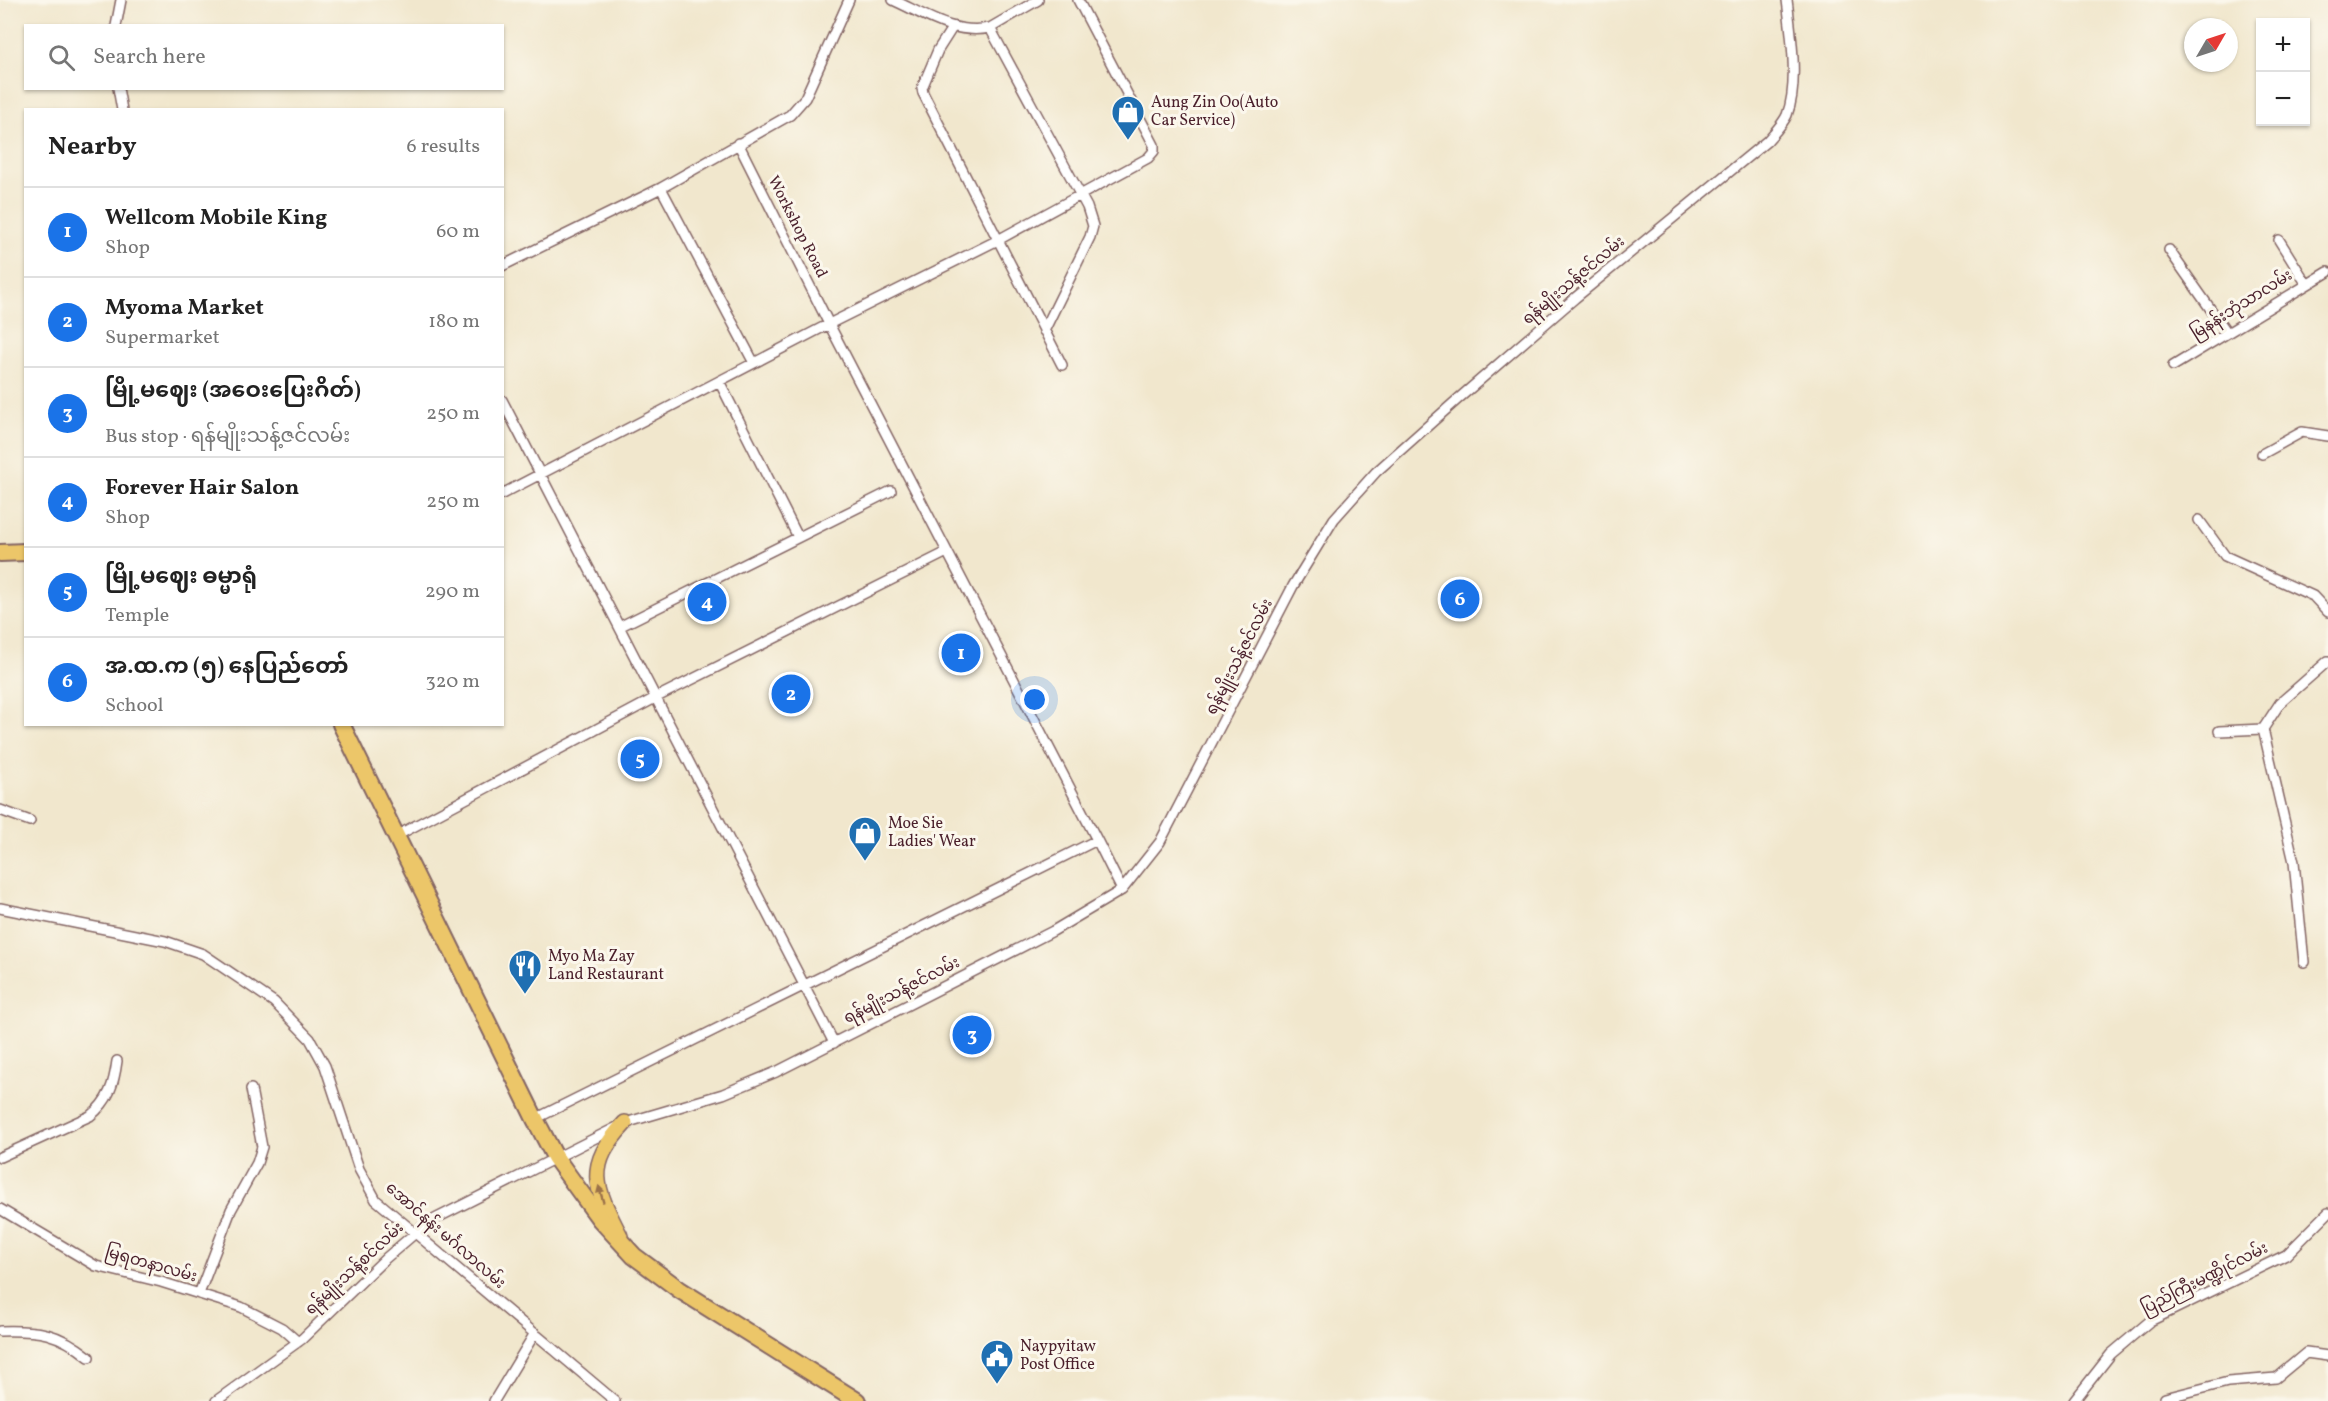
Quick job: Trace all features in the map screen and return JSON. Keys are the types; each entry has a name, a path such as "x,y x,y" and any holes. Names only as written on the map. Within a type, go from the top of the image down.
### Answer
{"highway":[{"path":"0,553 24,552"},
{"path":"342,726 535,1119 555,1157 600,1219 625,1246 680,1290 857,1401"}],"main road":[{"path":"625,1122 607,1142 600,1158 597,1179 602,1200 625,1246"}],"street":[{"path":"117,24 121,0"},
{"path":"504,265 662,188 790,115 805,98 849,0"},
{"path":"893,0 952,28 972,32 990,28 1038,0"},
{"path":"504,493 829,324 998,240 1149,158 1154,151 1154,145 1078,0"},
{"name":"ရန်မျိုးသန့်ဇင်လမ်း","path":"555,1157 625,1122 723,1094 834,1044 1053,931 1122,890 1160,842 1293,586 1334,519 1376,472 1450,406 1575,298 1767,141 1786,117 1792,94 1791,37 1787,0"},
{"path":"952,28 938,50 922,88 923,93 1062,365"},
{"path":"990,28 1081,196 1093,226 1067,288 1044,331"},
{"path":"118,90 122,108"},
{"name":"Workshop Road","path":"738,143 829,324 1122,890"},
{"path":"662,188 754,363"},
{"path":"2279,240 2306,283"},
{"path":"2169,250 2226,332"},
{"name":"မြနန်းဘုံသာလမ်း","path":"2172,366 2306,283 2328,272"},
{"path":"719,381 798,537"},
{"path":"504,404 621,626 834,1044"},
{"path":"2262,454 2302,432 2328,436"},
{"path":"621,626 891,491"},
{"path":"2199,520 2225,556 2313,596 2328,612"},
{"path":"396,836 657,697 947,552"},
{"path":"2304,962 2294,862 2263,729 2280,703 2328,661"},
{"path":"2219,731 2263,729"},
{"path":"0,810 30,821"},
{"path":"535,1119 805,987 1097,840"},
{"name":"အောင်နန်း မင်္ဂလာလမ်း","path":"0,908 165,941 203,954 274,1002 310,1039 325,1066 359,1169 376,1200 615,1401"},
{"path":"0,1157 90,1116 102,1107 115,1080 117,1061"},
{"path":"199,1294 231,1210 257,1163 262,1147 251,1089"},
{"name":"ရန်မျိုးသန့်စင်လမ်း","path":"222,1399 298,1342 427,1223 555,1157"},
{"name":"မြရတနာလမ်း","path":"0,1209 96,1266 241,1307 282,1328 298,1342"},
{"name":"ပြည်ကြီးမဏ္ဍိုင်လမ်း","path":"2074,1401 2111,1353 2150,1321 2286,1255 2328,1213"},
{"path":"0,1331 30,1330 57,1335 89,1357"},
{"path":"494,1401 536,1333"},
{"path":"2165,1398 2228,1382 2276,1378 2306,1353 2328,1356"}],"place":[{"name":"Aung Zin Oo(Auto Car Service)","path":"1128,141"},
{"name":"အ.ထ.က (၅) နေပြည်တော်","path":"1460,599"},
{"name":"Forever Hair Salon","path":"707,602"},
{"name":"Wellcom Mobile King","path":"961,653"},
{"name":"Myoma Market","path":"791,694"},
{"name":"မြို့မဈေး ဓမ္မာရုံ","path":"640,759"},
{"name":"Moe Sie Ladies' Wear","path":"865,862"},
{"name":"Myo Ma Zay Land Restaurant","path":"525,995"},
{"name":"မြို့မဈေး (အဝေးပြေးဂိတ်)","path":"972,1035"},
{"name":"Naypyitaw Post Office","path":"997,1385"}]}
